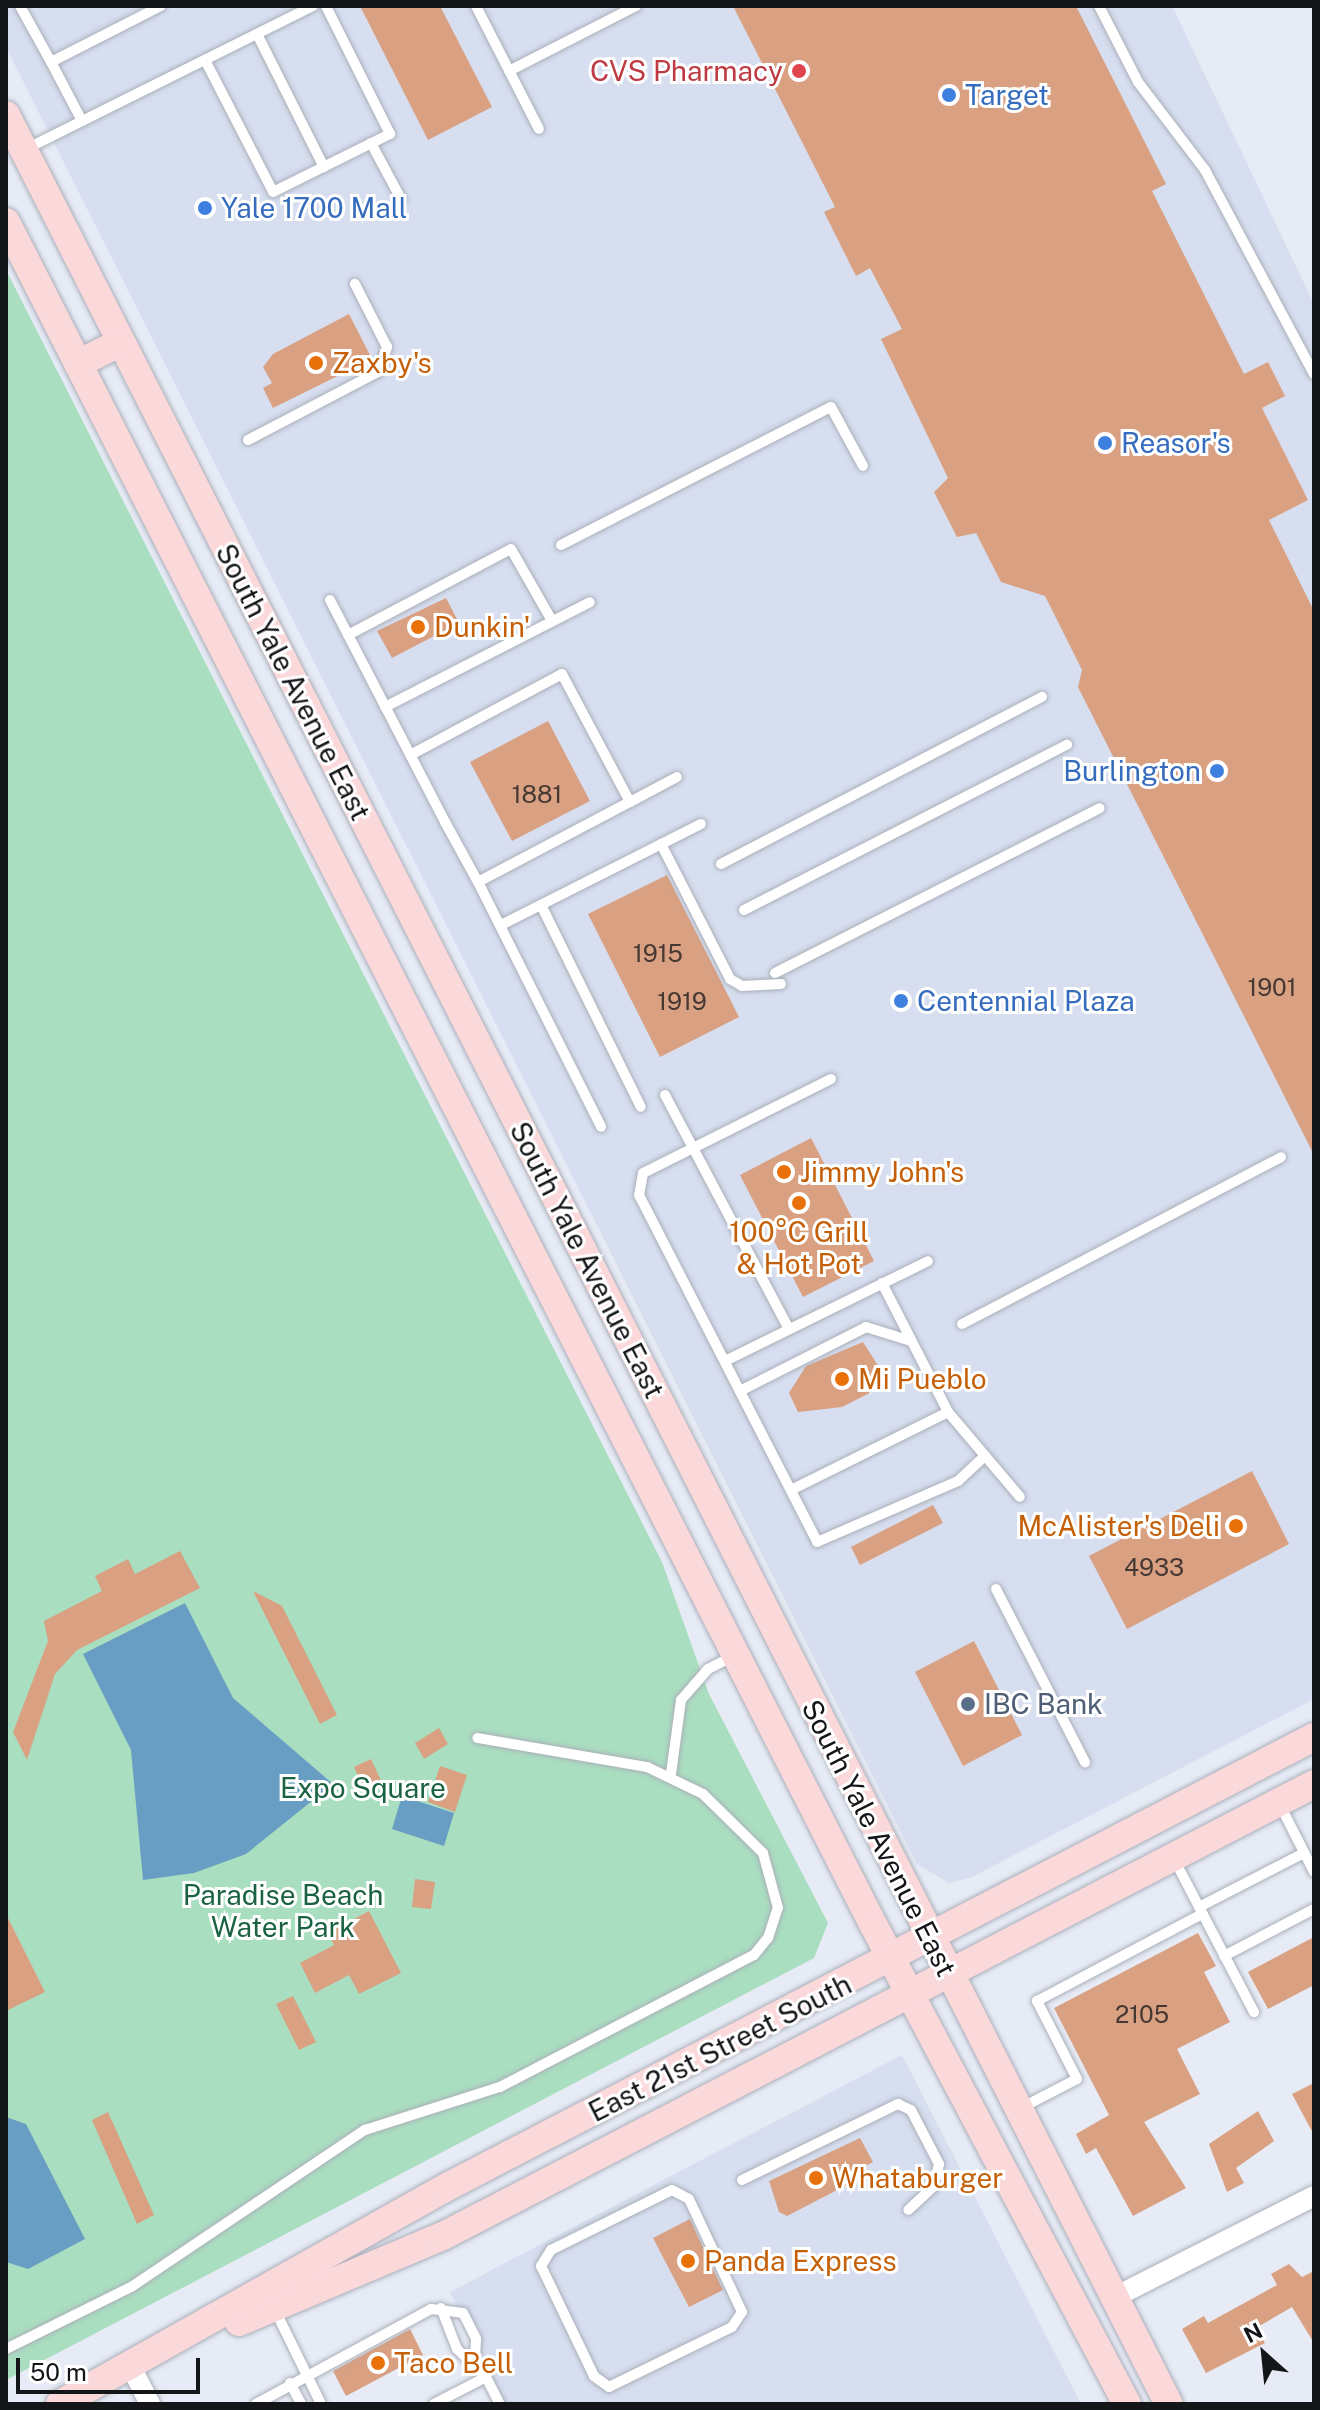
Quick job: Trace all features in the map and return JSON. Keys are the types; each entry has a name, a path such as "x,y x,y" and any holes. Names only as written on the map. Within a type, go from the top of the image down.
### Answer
{"main road":[{"name":"South Yale Avenue East","path":"6,115 929,1937 1117,2296 1169,2404"},
{"name":"South Yale Avenue East","path":"6,222 891,1959 1127,2404"},
{"path":"78,364 121,342"},
{"path":"227,652 268,632"},
{"path":"341,876 382,856"},
{"path":"491,1173 532,1152"},
{"name":"East 21st Street South","path":"60,2404 131,2367 445,2188 1314,1737"},
{"name":"East 21st Street South","path":"131,2367 443,2236 911,1996 1314,1784"}],"street":[{"path":"1117,2296 1314,2196"},
{"path":"131,2367 150,2404"}],"lane":[{"path":"20,6 82,121"},
{"path":"51,62 161,6"},
{"path":"24,150 313,6"},
{"path":"205,60 273,192 390,134 326,6"},
{"path":"476,6 539,129"},
{"path":"509,71 636,6"},
{"path":"1099,6 1138,82 1205,170 1314,374"},
{"path":"257,34 324,167"},
{"path":"371,143 401,199"},
{"path":"248,440 378,372 387,347 355,284"},
{"path":"561,545 831,407 863,466"},
{"path":"348,635 511,549 552,621"},
{"path":"330,600 501,925 601,1127"},
{"path":"385,707 590,602"},
{"path":"410,755 562,674 630,802"},
{"path":"721,864 1042,697"},
{"path":"744,910 1067,745"},
{"path":"478,882 677,777"},
{"path":"661,844 730,979 742,986 778,978 1100,808"},
{"path":"501,925 701,824"},
{"path":"541,905 641,1107"},
{"path":"831,1079 643,1173 638,1187 817,1542 958,1481 985,1456"},
{"path":"665,1095 789,1329"},
{"path":"962,1324 1281,1157"},
{"path":"725,1361 928,1261"},
{"path":"882,1283 948,1412 1020,1497"},
{"path":"740,1391 866,1327 911,1341"},
{"path":"791,1490 948,1412"},
{"path":"996,1589 1085,1762"},
{"path":"671,1774 681,1700 708,1669 736,1654"},
{"path":"6,2349 131,2287 365,2130 500,2087 754,1955 778,1908 763,1853 671,1774 477,1738"},
{"path":"1279,1803 1314,1872"},
{"path":"1019,2109 1077,2079 1037,2001 1304,1853"},
{"path":"1173,1857 1254,2012"},
{"path":"1224,1956 1314,1909"},
{"path":"742,2180 898,2104 911,2110 939,2164 934,2186 908,2210"},
{"path":"672,2190 689,2199 742,2312 732,2327 622,2385 609,2387 594,2376 541,2266 551,2250 672,2190"},
{"path":"274,2308 321,2404"},
{"path":"256,2404 306,2373 441,2308 463,2313 476,2339 475,2361"},
{"path":"441,2308 457,2349 475,2361 500,2404"},
{"path":"434,2404 486,2377"},
{"path":"290,2383 301,2404"}],"shaded area":[{"name":"Centennial Plaza","path":"6,6 1172,6 1314,304 1314,1699 970,1878 949,1883 917,1864 6,47"},
{"path":"902,2055 1081,2404 505,2404 450,2292"}],"green space":[{"name":"Expo Square","path":"6,270 662,1562 709,1694 828,1923 814,1958 6,2380"}],"water":[{"path":"185,1603 233,1698 333,1784 246,1854 194,1873 143,1880 131,1750 83,1654"},
{"path":"402,1796 454,1813 444,1846 392,1829"},
{"path":"6,2117 26,2124 85,2239 28,2269 6,2262"}],"building":[{"path":"360,6 440,6 492,107 428,140"},
{"path":"733,6 1076,6 1166,184 1152,191 1244,374 1268,362 1285,396 1262,408 1308,500 1269,520 1314,611 1314,1155 1078,687 1082,670 1045,596 1001,582 976,533 957,537 934,492 948,478 881,339 902,329 870,268 856,276 824,212 835,207"},
{"name":"Zaxby's","path":"349,314 372,359 273,408 263,388 272,383 263,367 273,354"},
{"name":"Dunkin'","path":"446,598 459,623 392,658 377,631"},
{"path":"548,721 590,801 512,841 470,762"},
{"path":"667,875 739,1017 660,1057 588,914"},
{"path":"811,1138 874,1261 803,1297 740,1175"},
{"name":"Mi Pueblo","path":"863,1342 889,1383 842,1407 798,1412 789,1393 806,1366"},
{"path":"1252,1471 1289,1544 1127,1629 1089,1556"},
{"path":"933,1505 943,1523 860,1565 851,1547"},
{"path":"180,1551 200,1588 77,1650 55,1674 27,1760 13,1732 48,1641 44,1621 102,1591 95,1576 128,1559 135,1574"},
{"path":"253,1591 282,1606 337,1715 320,1724"},
{"name":"IBC Bank","path":"974,1641 1022,1735 963,1766 915,1672"},
{"path":"439,1728 448,1744 424,1759 415,1743"},
{"path":"371,1759 383,1785 366,1793 354,1767"},
{"path":"440,1766 467,1775 455,1812 428,1802"},
{"path":"415,1879 435,1882 431,1909 412,1907"},
{"path":"369,1911 401,1973 359,1994 349,1975 315,1993 300,1963 334,1945 328,1933"},
{"path":"6,1914 45,1992 6,2011"},
{"path":"1198,1933 1216,1966 1204,1972 1230,2022 1177,2049 1200,2094 1144,2122 1186,2188 1133,2216 1096,2148 1086,2154 1076,2134 1109,2115 1054,2008"},
{"path":"1314,1937 1314,1985 1268,2009 1248,1972"},
{"path":"293,1996 316,2042 299,2050 276,2004"},
{"path":"1314,2083 1314,2135 1292,2094"},
{"path":"1258,2111 1274,2141 1236,2168 1244,2183 1227,2192 1209,2144"},
{"path":"108,2112 154,2215 137,2224 92,2120"},
{"name":"Whataburger","path":"860,2138 873,2162 860,2169 864,2176 787,2216 779,2212 769,2181"},
{"name":"Panda Express","path":"690,2219 723,2290 689,2307 653,2238"},
{"path":"1289,2264 1302,2277 1314,2271 1314,2343 1292,2307 1256,2328 1265,2343 1206,2373 1182,2329 1204,2316 1208,2323 1277,2285 1271,2274"},
{"name":"Taco Bell","path":"410,2329 423,2355 346,2396 333,2371"}],"place":[{"name":"CVS Pharmacy","path":"799,71"},
{"name":"Target","path":"949,95"},
{"name":"Yale 1700 Mall","path":"205,208"},
{"name":"Zaxby's","path":"316,363"},
{"name":"Reasor's","path":"1105,443"},
{"name":"Dunkin'","path":"418,627"},
{"name":"Burlington","path":"1217,771"},
{"name":"Centennial Plaza","path":"901,1001"},
{"name":"Jimmy John's","path":"784,1172"},
{"name":"100°C Grill & Hot Pot","path":"799,1203"},
{"name":"Mi Pueblo","path":"842,1379"},
{"name":"McAlister's Deli","path":"1236,1526"},
{"name":"IBC Bank","path":"968,1704"},
{"name":"Whataburger","path":"816,2178"},
{"name":"Panda Express","path":"688,2261"},
{"name":"Taco Bell","path":"378,2363"}],"park label":[{"name":"Paradise Beach Water Park","path":"283,1911"}]}
